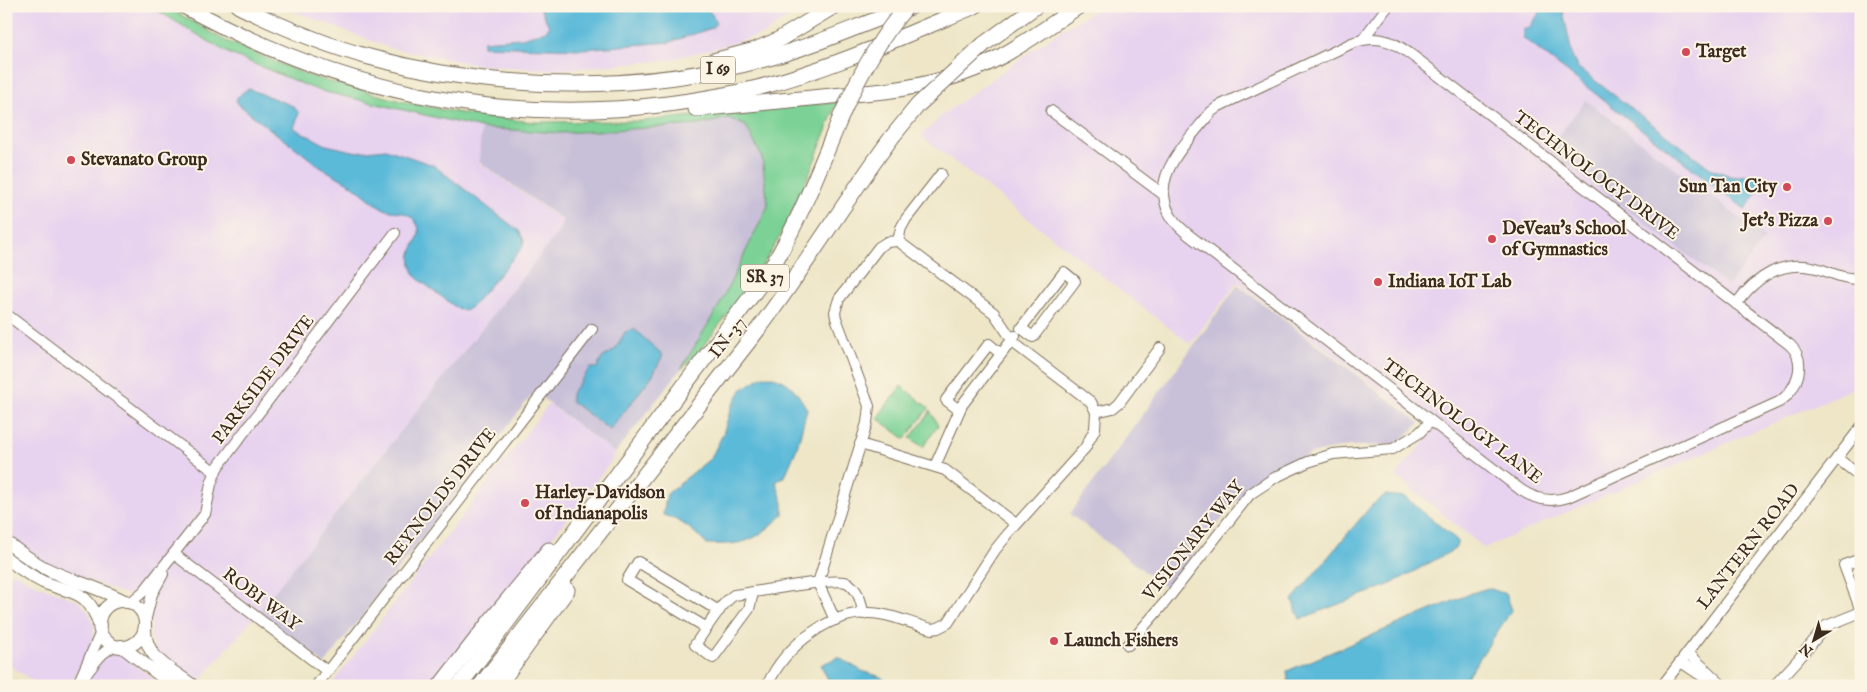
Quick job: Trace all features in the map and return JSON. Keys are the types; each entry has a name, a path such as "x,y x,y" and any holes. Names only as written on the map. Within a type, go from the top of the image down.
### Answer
{"highway":[{"name":"I 69","path":"184,6 219,26 289,57 391,89 469,104 510,108 578,110 640,107 724,95 796,77 869,51 975,6"},
{"name":"I 69","path":"239,6 288,29 372,58 427,71 514,82 566,85 636,82 737,66 792,51 912,6"},
{"path":"514,82 665,75 755,50 793,32 834,6"},
{"name":"IN-37","path":"459,686 741,310 781,252 804,206 858,80 883,38 907,6"},
{"name":"IN-37","path":"480,686 797,277 860,180 918,105 984,44 1036,6"},
{"path":"640,107 676,110 701,109 914,87 966,72 998,58 1079,6"},
{"path":"498,686 641,491 672,440"},
{"path":"440,686 534,568 631,457"}],"main road":[{"path":"6,542 50,571 102,590 140,610 145,624 147,644 153,655 193,686"},
{"path":"6,558 43,582 73,591 82,596 94,609 107,641 119,646 174,686"},
{"path":"101,628 102,615 107,607 116,602 128,602"},
{"path":"119,646 135,643 142,636 145,624"}],"street":[{"path":"1363,39 1388,6"},
{"name":"TECHNOLOGY LANE","path":"1384,40 1363,39 1348,45 1219,106 1211,112 1169,167 1164,182 1164,195 1168,213 1180,228 1525,493 1544,500 1561,500 1779,402 1795,386 1799,369 1796,352 1786,342"},
{"name":"TECHNOLOGY DRIVE","path":"1384,40 1396,44 1407,51 1786,342"},
{"path":"1051,111 1164,195"},
{"path":"898,241 903,223 941,174"},
{"name":"PARKSIDE DRIVE","path":"128,602 144,591 205,514 211,484 216,472 395,233"},
{"path":"767,686 780,664 797,645 835,620 863,614 880,614 932,629 944,626 954,616 995,550 1085,448 1095,429 1096,412 1091,402 1011,341 994,313 898,241 887,242 879,248 836,305 836,318 868,406 868,416 818,583 835,620"},
{"path":"1736,304 1758,279 1781,269 1808,267 1843,278 1861,279"},
{"path":"935,466 959,410 1001,354 1064,272 1075,281 1033,337 1021,328"},
{"path":"6,314 216,472"},
{"name":"REYNOLDS DRIVE","path":"316,686 592,329"},
{"path":"959,410 946,400 989,344 1001,354"},
{"path":"1096,412 1113,408 1160,348"},
{"name":"VISIONARY WAY","path":"1128,645 1166,601 1250,494 1276,477 1308,462 1333,454 1395,448 1419,433 1431,421"},
{"name":"LANTERN ROAD","path":"1662,686 1861,426"},
{"path":"860,444 935,466 950,473 1016,524"},
{"path":"1837,458 1861,477"},
{"name":"PARKSIDE DRIVE","path":"145,624 156,587 174,554"},
{"name":"ROBI WAY","path":"174,554 327,671"},
{"path":"1774,686 1826,626 1861,612 1844,565 1861,559"},
{"path":"707,628 627,580 638,562 719,611"},
{"path":"753,593 749,609 713,658 695,645 730,598 753,593 837,580 849,584 858,596 863,614"},
{"path":"77,686 101,628"},
{"path":"77,686 102,654 109,648 119,646"},
{"path":"1688,653 1723,686"},
{"path":"1680,662 1717,686"}],"shaded area":[{"path":"6,6 150,6 228,53 317,90 481,128 479,163 563,221 559,231 256,615 197,684 156,652 151,640 151,624 140,603 127,595 51,566 6,537"},
{"path":"281,6 803,6 764,34 716,48 668,60 555,70 480,65 390,48"},
{"path":"1102,6 1861,6 1861,385 1484,548 1396,476 1433,430 1238,282 1190,344 921,136 945,113 1057,33"},
{"path":"1586,100 1765,238 1728,286 1548,149"},
{"path":"729,118 747,126 762,157 768,206 720,304 681,369 615,453 534,392 325,664 256,615 559,231 563,220 479,162 481,128 560,133 698,125"},
{"path":"1238,285 1420,423 1395,445 1348,446 1310,454 1266,477 1242,494 1166,588 1070,514"},
{"path":"549,404 615,453 612,460 438,686 330,686"},
{"path":"14,572 30,582 78,601 87,610 94,624 94,635 86,660 69,686 39,686 6,662 6,581"},
{"path":"112,651 117,651 163,686 83,686 102,659"}],"green space":[{"path":"150,6 166,6 224,40 309,76 409,103 471,115 533,122 640,121 837,102 802,190 774,246 749,285 721,323 697,353 681,369 720,304 768,206 762,157 746,126 729,118 698,125 560,133 481,128 317,90 228,53"},
{"path":"901,386 929,408 905,439 877,418"},
{"path":"930,410 938,426 923,447 910,438 929,414"}],"water":[{"path":"539,6 698,6 710,12 716,23 712,28 670,42 582,49 483,46 483,41 522,38 546,31 549,26"},
{"path":"1544,6 1562,6 1573,59 1577,67 1710,168 1732,177 1755,174 1758,185 1757,193 1745,209 1523,38 1523,28 1529,28"},
{"path":"249,89 293,106 299,113 294,128 326,145 357,152 386,149 433,165 519,231 524,240 522,248 471,307 466,310 458,309 417,278 412,268 411,253 419,236 417,224 413,219 404,213 385,209 377,205 353,186 320,167 238,104 236,99"},
{"path":"634,329 663,355 652,376 610,430 571,401 571,394 590,368 597,368 602,358 615,350 625,332"},
{"path":"763,376 779,379 790,385 807,409 797,448 785,476 776,482 783,503 783,515 764,531 749,540 731,544 706,544 687,526 663,515 667,494 711,458 723,434 731,408 741,390"},
{"path":"1385,495 1405,497 1458,541 1455,549 1391,584 1300,619 1292,600 1371,506"},
{"path":"1488,588 1506,594 1512,610 1461,686 1289,686 1287,671"},
{"path":"838,657 862,671 881,677 891,686 831,686 821,665"}],"place":[{"name":"Target","path":"1686,52"},
{"name":"Stevanato Group","path":"71,160"},
{"name":"Sun Tan City","path":"1787,187"},
{"name":"Jet's Pizza","path":"1828,221"},
{"name":"DeVeau's School of Gymnastics","path":"1492,239"},
{"name":"Indiana IoT Lab","path":"1378,282"},
{"name":"Harley-Davidson of Indianapolis","path":"525,503"},
{"name":"Launch Fishers","path":"1054,641"}]}
